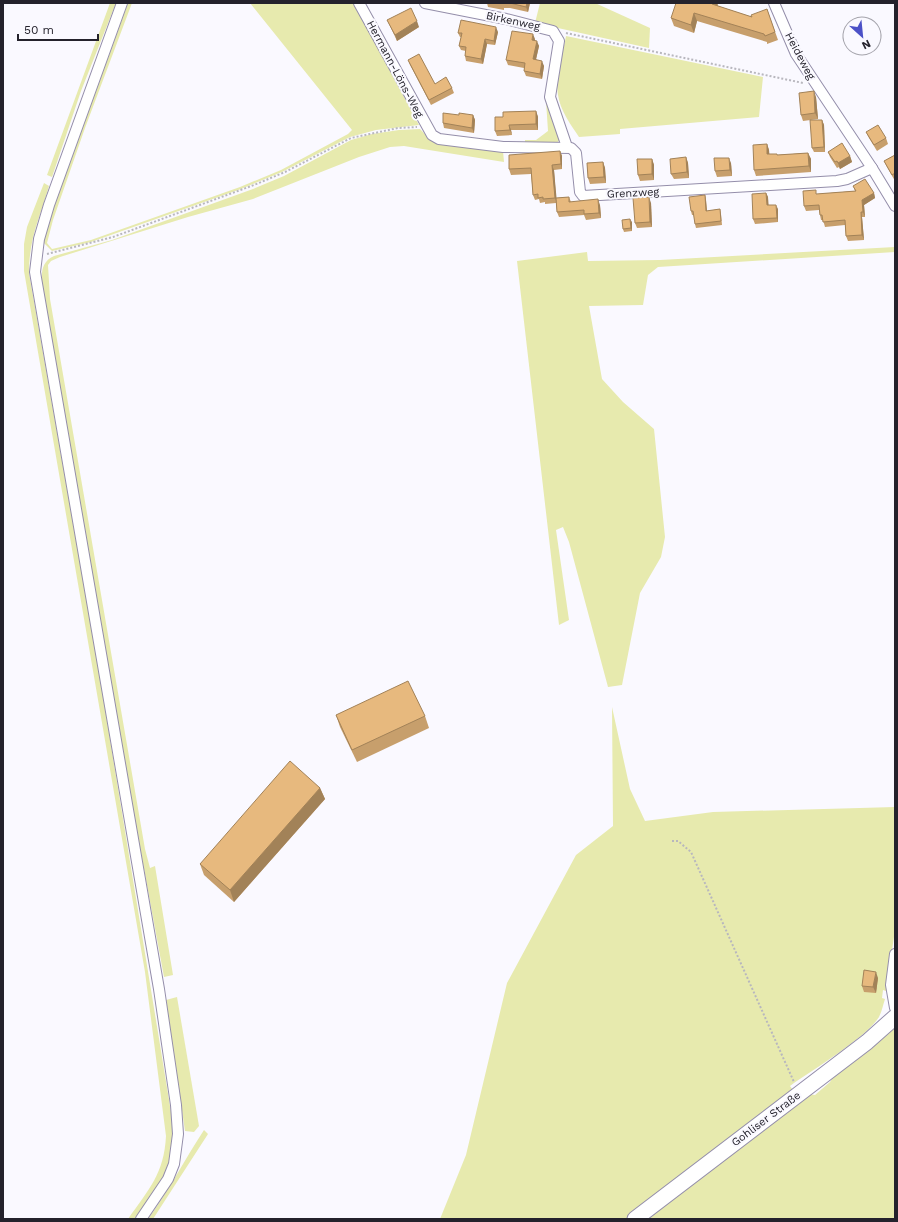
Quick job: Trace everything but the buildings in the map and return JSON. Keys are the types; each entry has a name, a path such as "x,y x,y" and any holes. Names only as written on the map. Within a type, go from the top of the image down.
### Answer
{"main road":[{"name":"Gohliser Straße","path":"635,1219 867,1042 895,1017"}],"street":[{"path":"122,3 49,205 36,256 35,272 159,989 176,1105 178,1134 174,1164 168,1179 141,1219"},
{"name":"Hermann-Löns-Weg","path":"359,3 425,125 432,135 439,139 503,147 567,147"},
{"name":"Birkenweg","path":"424,3 506,19 553,31 559,41 550,97 567,147"},
{"name":"Heideweg","path":"774,3 796,54 813,81 840,118 895,206"},
{"name":"Grenzweg","path":"567,147 576,153 580,192 583,196 837,181 848,179 872,168"},
{"path":"895,954 891,985 895,1008"}],"path":[{"path":"553,31 806,84 813,81"},
{"path":"36,256 90,244 113,237 235,193 285,172 350,138 398,128 420,127 425,125"},
{"path":"672,840 678,841 691,852 799,1094"}],"green space":[{"path":"110,3 116,3 81,91 52,177 47,175"},
{"path":"128,3 132,3 85,128 53,220 47,243 52,249 91,240 240,187 281,170 348,134 352,130 250,3 354,3 419,125 376,130 350,137 282,172 241,189 91,242 52,251 43,242 47,226"},
{"path":"540,3 595,3 650,28 649,48 535,23"},
{"path":"566,36 763,77 759,117 620,129 620,134 579,137 563,112 559,101 557,88 558,73"},
{"path":"546,101 561,138 556,144 525,143 525,140 536,140 548,131"},
{"path":"420,129 429,138 503,151 504,162 404,146 390,147 359,157 253,199 188,217 60,257 51,261 48,265 50,299 145,849 150,868 155,866 173,975 164,977 119,734 44,300 42,281 43,269 48,259 54,256 112,240 253,189 284,176 351,140 372,134"},
{"path":"44,183 49,186 33,238 29,260 29,273 98,666 171,1112 172,1143 170,1161 164,1176 134,1219 128,1219 149,1190 159,1171 165,1149 166,1136 145,972 24,271 24,244 27,227"},
{"path":"895,247 895,252 658,267 648,275 643,305 589,306 602,379 623,402 654,429 665,537 661,557 640,593 622,685 608,687 569,542 563,527 556,530 569,620 559,625 517,261 587,252 588,261 660,260"},
{"path":"612,707 630,789 645,821 713,812 895,807 895,930 886,991 883,990 882,998 885,999 882,1010 879,1017 872,1025 851,1044 790,1086 793,1090 791,1094 627,1219 440,1219 466,1155 507,983 576,855 613,826"},
{"path":"177,997 199,1126 194,1132 185,1131 166,1000"},
{"path":"895,1025 895,1219 642,1219 808,1094 815,1095 830,1082 837,1071"},
{"path":"204,1130 208,1134 153,1219 148,1219 163,1197"}]}
